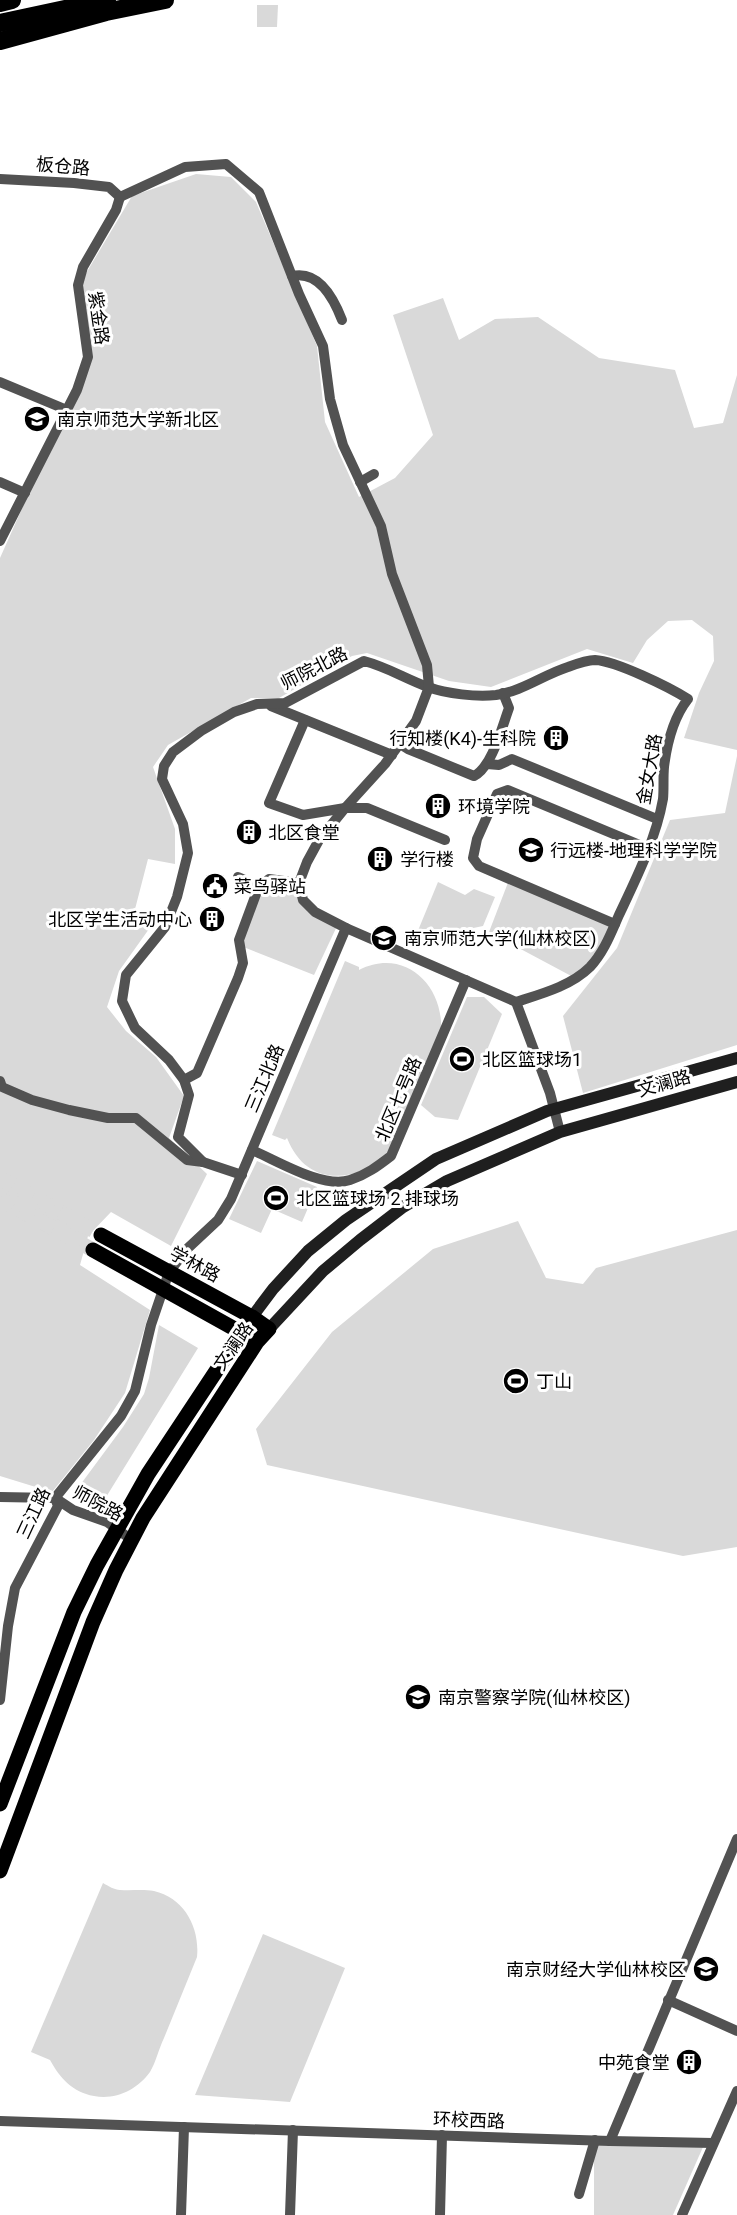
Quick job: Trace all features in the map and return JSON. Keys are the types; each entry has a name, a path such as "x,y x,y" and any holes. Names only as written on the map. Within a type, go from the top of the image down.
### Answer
{"highway":[{"path":"0,3 12,0"},
{"path":"0,23 107,0"},
{"path":"0,31 132,0"},
{"path":"0,41 106,12 165,0"}],"main road":[{"name":"文澜路","path":"0,1804 74,1612 116,1530 148,1474 252,1317 273,1289 308,1251 346,1220 436,1159 553,1110 737,1058"},
{"name":"文澜路","path":"0,1871 93,1622 132,1540 143,1518 257,1342 268,1329 323,1271 403,1207 447,1181 560,1132 737,1082"},
{"name":"学林路","path":"101,1235 252,1317 268,1329"},
{"name":"学林路","path":"93,1250 257,1342"}],"street":[{"path":"120,197 185,167 226,164 259,192 323,346 330,399 343,445 381,526 392,574 427,665 429,687 416,721 392,755 319,840 299,883 303,900 315,912 346,928 516,1002 550,1093 560,1132"},
{"name":"板仓路","path":"0,178 109,187 120,197"},
{"name":"紫金路","path":"0,541 77,390 88,357 78,285 83,267 116,210 120,197"},
{"path":"292,276 302,274 315,279 334,301 342,320"},
{"path":"0,382 67,410"},
{"path":"360,482 374,474"},
{"path":"0,482 25,493"},
{"name":"师院北路","path":"184,1080 161,1051 135,1028 122,1000 126,975 165,927 177,897 188,853 183,824 162,779 164,766 173,752 201,731 234,712 257,704 285,703 364,661 382,666 429,687 463,694 495,695 525,687 567,667 595,660 650,679 688,699"},
{"path":"400,744 474,776 481,772 487,764 510,708 503,693"},
{"name":"金女大路","path":"516,1002 550,991 589,968 602,953 657,819 663,799 667,747 676,717 688,699"},
{"path":"265,704 392,755"},
{"path":"306,720 269,803 303,815 345,808 367,808 446,840"},
{"path":"487,764 499,765 512,759 657,819"},
{"path":"615,924 479,866 473,858 481,830 497,794 508,790 647,848"},
{"path":"238,877 259,886"},
{"path":"203,1162 178,1137 189,1095 184,1080 197,1073 238,978 243,963 239,940 259,886 269,879 299,883"},
{"name":"三江北路","path":"170,1272 188,1248 218,1220 242,1175 346,928"},
{"name":"北区七号路","path":"252,1150 329,1182 348,1181 372,1170 391,1156 466,980"},
{"path":"0,1081 2,1087 32,1100 108,1118 136,1118 187,1160 203,1162 242,1175"},
{"name":"三江路","path":"0,1700 8,1626 15,1588 58,1506 55,1498 121,1416 135,1391 151,1325 162,1288 170,1272"},
{"path":"0,1488 12,1497"},
{"name":"师院路","path":"0,1497 55,1498 73,1510 107,1522 132,1540"},
{"path":"610,2141 737,1839"},
{"path":"668,2000 737,2031"},
{"path":"682,2215 737,2091"},
{"name":"环校西路","path":"0,2121 713,2143"},
{"path":"182,2215 184,2127"},
{"path":"290,2215 293,2130"},
{"path":"440,2215 442,2135"},
{"path":"579,2194 595,2140"}],"shaded area":[{"path":"257,5 278,5 277,27 257,27"},
{"path":"196,174 231,177 256,202 317,346 325,422 359,497 395,478 433,435 393,315 443,298 459,340 495,319 538,317 599,358 675,370 694,428 723,423 737,375 737,750 684,738 699,693 714,661 713,636 692,620 668,621 647,640 633,663 587,649 491,687 449,681 367,653 352,656 279,698 251,698 168,745 153,767 175,829 175,864 148,859 134,913 154,922 119,971 107,1007 126,1031 156,1057 184,1096 169,1138 207,1174 171,1246 111,1212 88,1236 80,1265 150,1310 125,1393 94,1440 52,1492 0,1476 0,558 90,356 82,280 132,196"},
{"path":"737,756 737,1045 583,1093 563,1016 617,948 670,820 725,813"},
{"path":"509,880 615,924 602,953 575,978 489,932"},
{"path":"438,882 465,895 474,889 495,897 483,926 430,937 417,933"},
{"path":"259,886 282,886 338,924 314,975 241,946"},
{"path":"345,961 359,967 359,970 376,964 391,963 406,967 418,975 428,985 436,999 441,1031 388,1156 359,1172 331,1176 306,1165 295,1154 287,1138 285,1140 272,1135"},
{"name":"北区篮球场1","path":"467,997 484,997 502,1014 458,1120 435,1117 421,1105"},
{"name":"北区篮球场 2 排球场","path":"257,1161 317,1187 302,1222 272,1209 261,1233 229,1219"},
{"name":"丁山","path":"518,1221 546,1278 583,1284 596,1268 737,1230 737,1547 683,1556 267,1465 256,1429 332,1332 433,1249"},
{"path":"159,1325 198,1348 103,1502 86,1504 72,1496 123,1427 144,1394"},
{"path":"103,1883 118,1890 154,1891 174,1900 182,1907 193,1925 197,1957 150,2072 132,2089 118,2095 102,2097 86,2094 73,2088 58,2073 50,2060 31,2052"},
{"path":"263,1934 345,1968 290,2102 195,2095"},
{"path":"594,2145 703,2147 673,2215 594,2215"}],"tunnel":[{"path":"0,1178 101,1235"},
{"path":"0,1199 93,1250"}],"place":[{"name":"南京师范大学新北区","path":"37,419"},
{"name":"行知楼(K4)-生科院","path":"556,738"},
{"name":"环境学院","path":"438,806"},
{"name":"北区食堂","path":"249,832"},
{"name":"行远楼-地理科学学院","path":"531,850"},
{"name":"学行楼","path":"380,859"},
{"name":"菜鸟驿站","path":"215,886"},
{"name":"北区学生活动中心","path":"212,919"},
{"name":"南京师范大学(仙林校区)","path":"384,938"},
{"name":"北区篮球场1","path":"462,1059"},
{"name":"北区篮球场 2 排球场","path":"276,1198"},
{"name":"丁山","path":"516,1381"},
{"name":"南京警察学院(仙林校区)","path":"418,1697"},
{"name":"南京财经大学仙林校区","path":"706,1969"},
{"name":"中苑食堂","path":"689,2062"}]}
